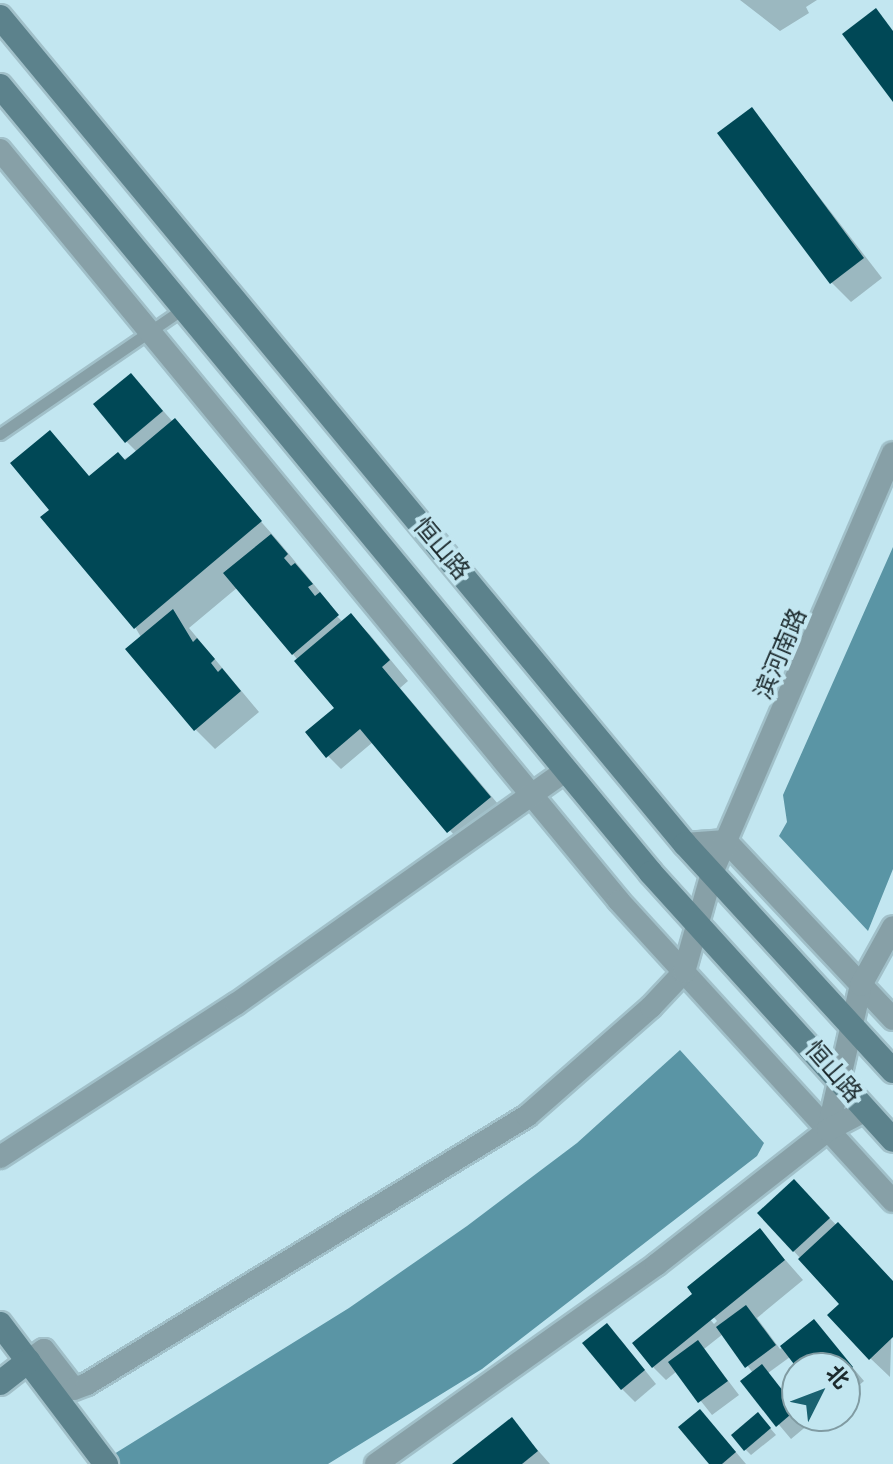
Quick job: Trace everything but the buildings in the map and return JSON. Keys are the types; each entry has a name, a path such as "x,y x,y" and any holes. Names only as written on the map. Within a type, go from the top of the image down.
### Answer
{"main road":[{"name":"恒山路","path":"0,17 685,844 893,1071"},
{"name":"恒山路","path":"0,86 566,770 698,924 893,1140"},
{"path":"0,1324 100,1456"},
{"path":"0,1383 28,1361"}],"street":[{"path":"0,150 533,795 684,972 893,1201"},
{"name":"滨河南路","path":"684,972 712,873 893,453"},
{"path":"0,1157 236,1004 566,770"},
{"path":"685,844 726,841 893,1019"},
{"path":"828,1130 861,985 893,927"},
{"path":"28,1361 44,1350 74,1389 87,1384 527,1116 684,972"},
{"path":"376,1464 656,1265 828,1130 866,1110"}],"lane":[{"path":"0,434 184,308"}],"water":[{"path":"893,547 893,869 868,931 779,836 787,822 783,795"},
{"path":"680,1050 764,1143 757,1156 482,1369 328,1464 98,1464 349,1308 467,1226 577,1143"}]}
